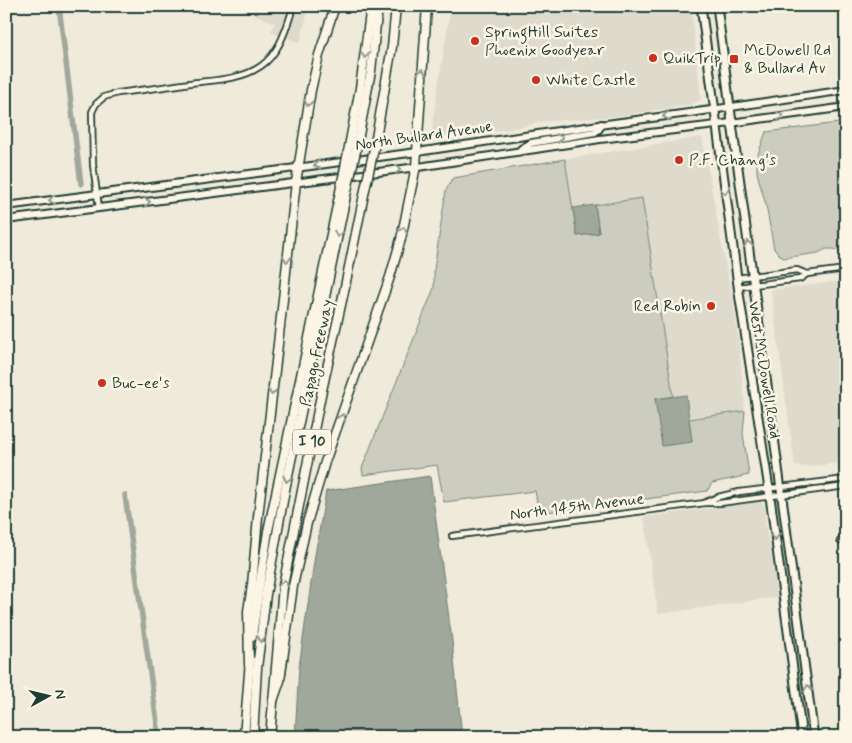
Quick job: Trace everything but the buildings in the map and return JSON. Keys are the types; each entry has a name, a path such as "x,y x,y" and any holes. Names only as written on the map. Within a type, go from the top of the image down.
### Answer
{"highway":[{"path":"249,665 248,611 296,182 311,90 319,55 335,6"},
{"name":"Papago Freeway","path":"244,737 249,665 268,531 352,152 371,6"},
{"path":"352,152 371,71 378,6"},
{"name":"Papago Freeway","path":"270,737 283,586 321,395 374,149 392,47 396,6"},
{"path":"272,701 280,681 293,586 307,523 325,462 396,259 401,239 416,166 427,6"},
{"path":"253,737 257,668 266,594 284,490 344,187"}],"main road":[{"name":"West McDowell Road","path":"701,6 738,286 770,497 802,737"},
{"name":"West McDowell Road","path":"717,6 814,737"},
{"name":"North Bullard Avenue","path":"6,206 417,152 846,90"},
{"name":"North Bullard Avenue","path":"6,220 846,107"},
{"path":"518,152 531,144 595,132 601,124"}],"street":[{"path":"99,208 93,165 92,112 96,104 104,97 118,93 231,78 251,72 262,66 271,57 286,30 291,14"},
{"path":"738,286 800,279 807,274 846,269"},
{"path":"737,278 797,270 807,274"},
{"name":"North 145th Avenue","path":"705,503 718,497 739,492 846,480"},
{"name":"North 145th Avenue","path":"452,536 705,503 720,504 846,486"},
{"path":"840,541 846,534"}],"shaded area":[{"path":"233,6 309,6 300,43 271,32 275,23"},
{"path":"451,6 691,6 701,99 693,104 620,116 538,122 523,127 450,137 432,137 433,118"},
{"path":"846,122 846,254 834,249 826,249 818,253 783,258 774,249 766,205 757,173 757,157 766,132"},
{"path":"702,137 733,299 745,411 689,419 686,395 673,396 642,198 573,208 565,159"},
{"path":"565,159 577,236 599,233 595,205 642,198 673,396 656,399 692,442 689,419 745,411 743,433 749,475 712,483 707,491 539,513 535,491 444,502 437,465 363,475 362,468 434,288 434,270 446,190 453,178"},
{"path":"595,205 599,233 577,236 573,208"},
{"path":"842,281 846,283 846,462 804,467 795,466 771,290"},
{"path":"686,395 692,442 662,446 655,399"},
{"path":"430,476 452,641 462,737 295,737 299,667 326,491"},
{"path":"760,502 765,506 765,520 777,597 658,614 644,517"}],"waterway":[{"path":"59,6 81,184"},
{"path":"125,495 159,737"}],"place":[{"name":"SpringHill Suites Phoenix Goodyear","path":"475,41"},
{"name":"QuikTrip","path":"653,58"},
{"name":"McDowell Rd & Bullard Av","path":"734,59"},
{"name":"White Castle","path":"536,80"},
{"name":"P.F. Chang's","path":"679,160"},
{"name":"Red Robin","path":"711,306"},
{"name":"Buc-ee's","path":"102,383"}]}
